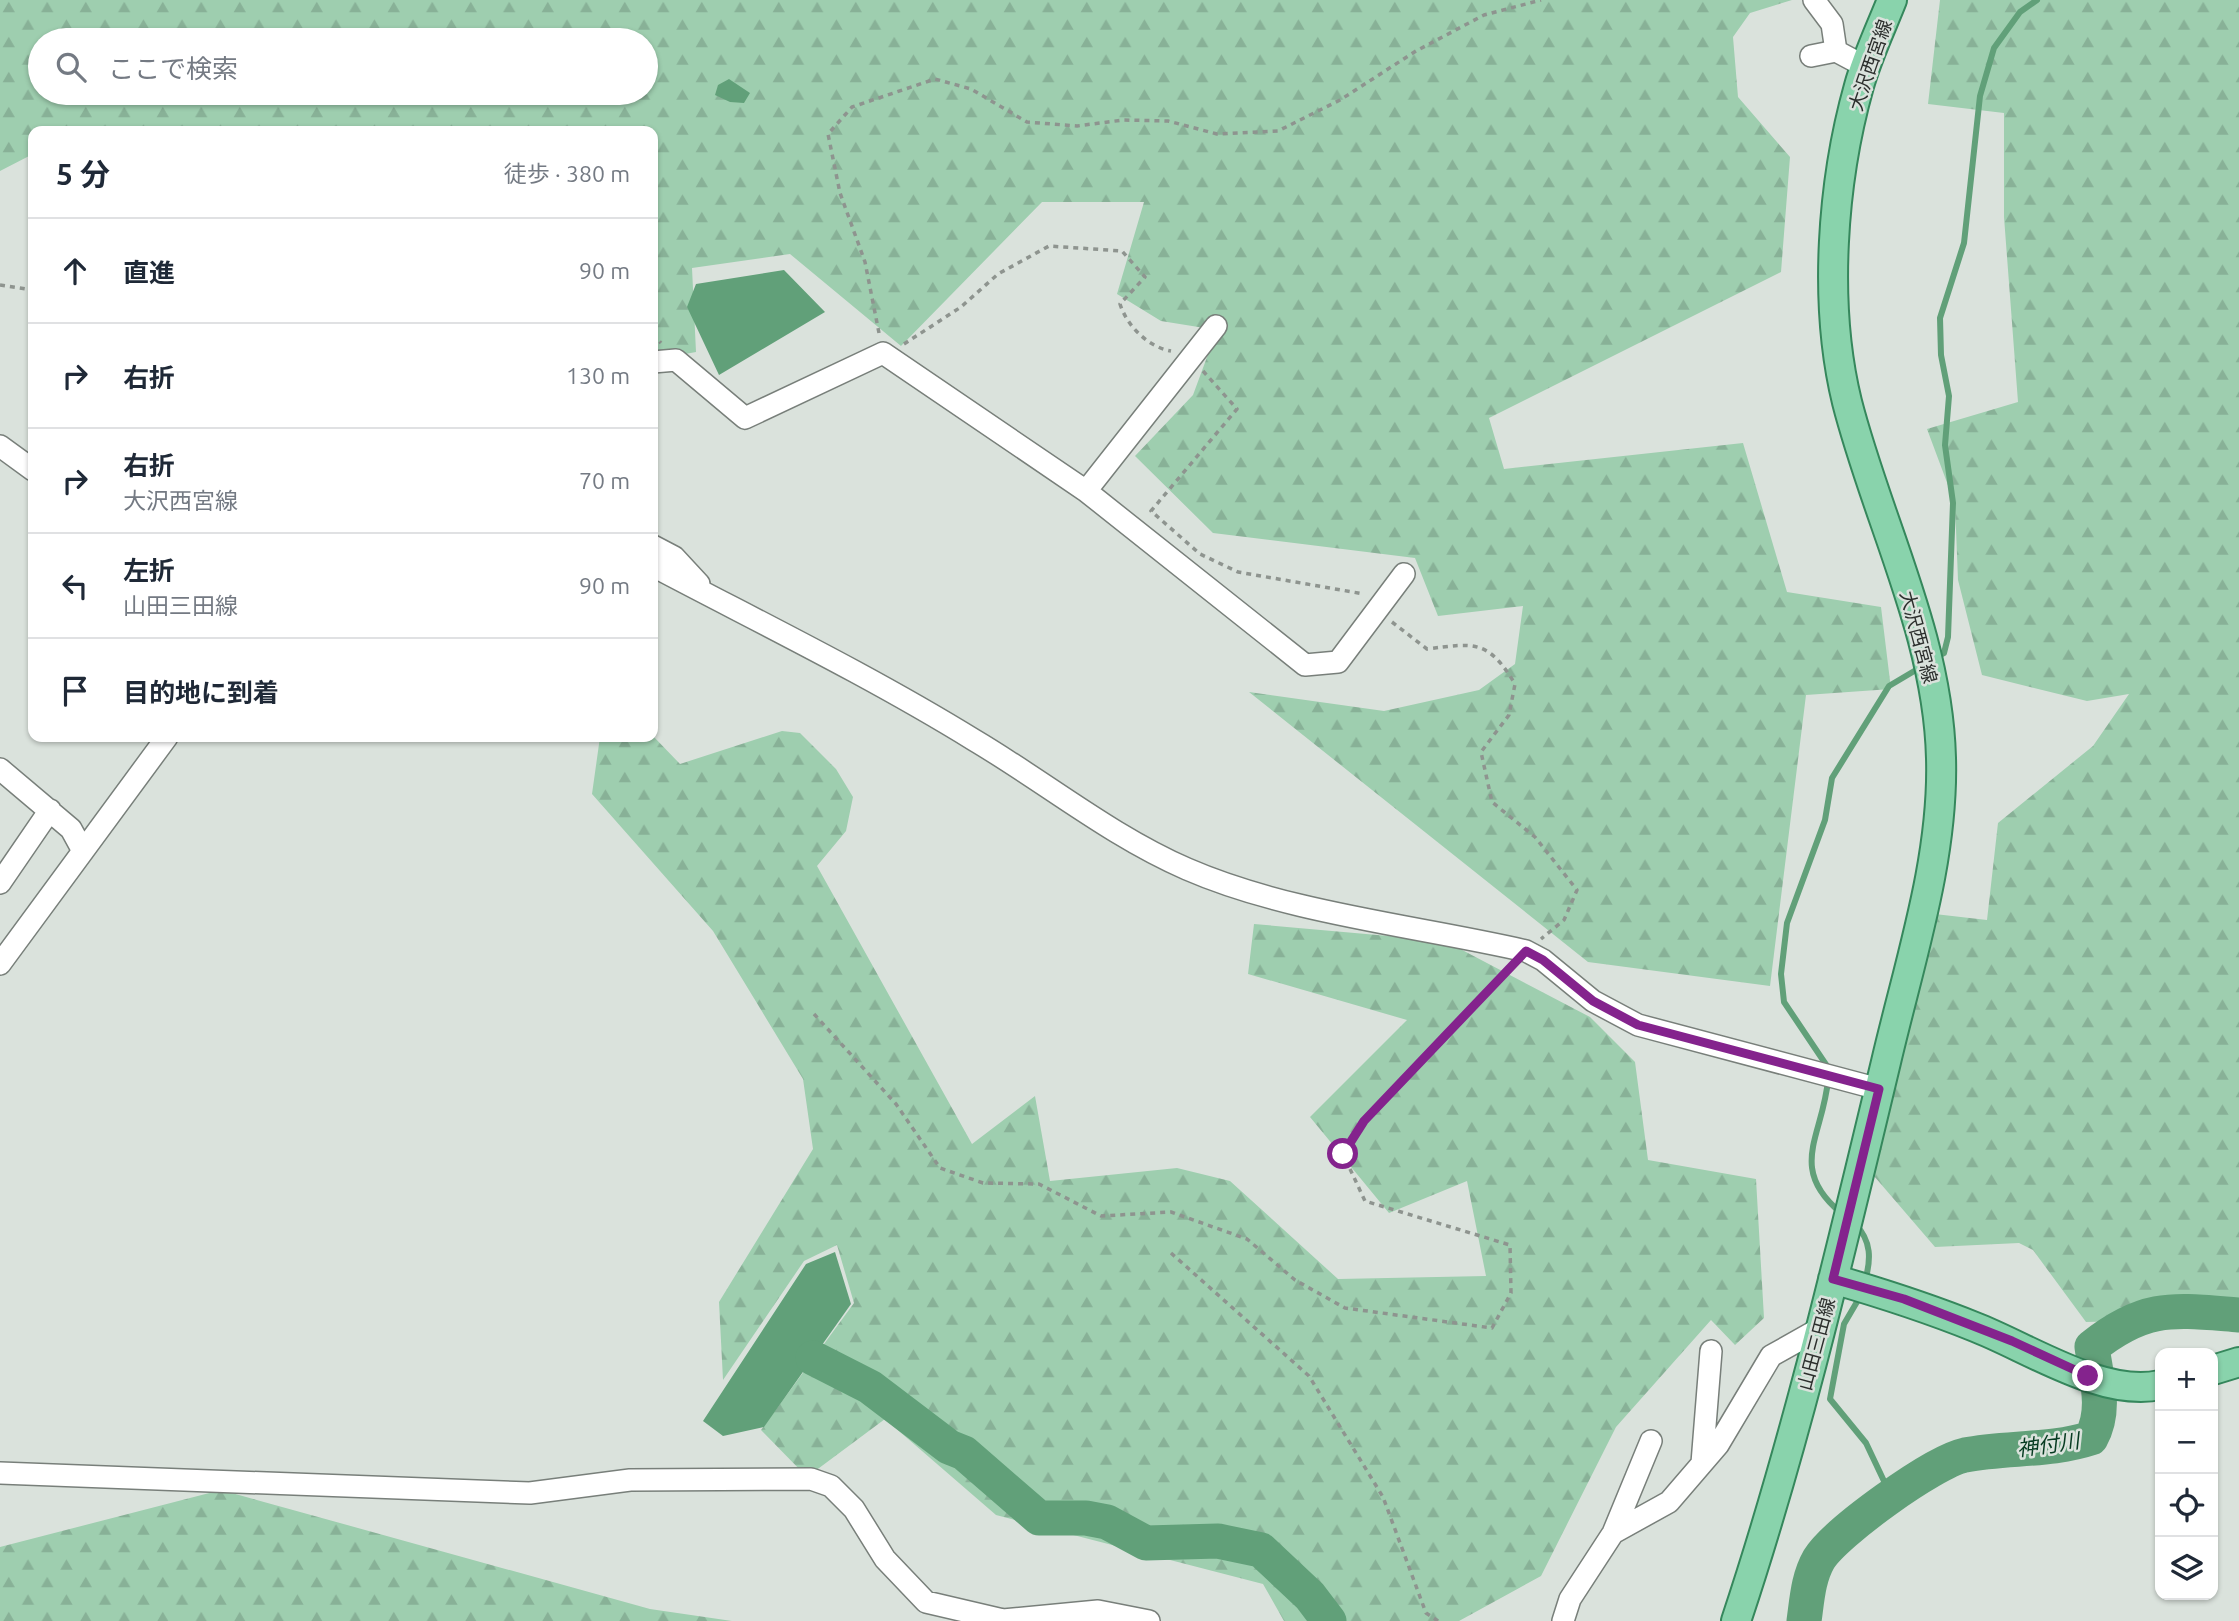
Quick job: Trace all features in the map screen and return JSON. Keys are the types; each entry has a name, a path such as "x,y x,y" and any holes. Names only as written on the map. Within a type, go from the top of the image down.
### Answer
{"main road":[{"name":"大沢西宮線","path":"1854,1285 1845,1232 1935,853 1941,759 1939,721 1928,666 1848,405 1836,342 1834,304 1839,188 1848,132 1866,67 1892,0"},
{"name":"山田三田線","path":"1737,1621 1766,1533 1819,1329 1854,1285"},
{"path":"1854,1285 1904,1299 2012,1341 2095,1378 2149,1388 2155,1386"},
{"path":"2218,1368 2239,1362"}],"street":[{"path":"1814,0 1832,24 1836,51"},
{"path":"1811,56 1836,51 1866,67"},
{"path":"1086,491 1216,326"},
{"path":"658,362 676,360 745,418 883,353 1086,491 1305,665 1338,663 1404,575"},
{"path":"0,446 28,466"},
{"path":"658,549 674,557 711,596"},
{"path":"658,569 866,677 974,740 1138,845 1185,869 1233,887 1292,903 1526,951 1543,960 1593,1001 1638,1025 1879,1089"},
{"path":"0,964 163,742"},
{"path":"0,769 71,829 83,851"},
{"path":"0,883 50,810"},
{"path":"1613,1533 1669,1502 1718,1445 1771,1356 1819,1329"},
{"path":"1702,1464 1711,1351"},
{"path":"1563,1621 1570,1599 1613,1533 1651,1441"},
{"path":"0,1473 530,1493 630,1480 811,1479 831,1486 854,1509 885,1559 926,1602 1003,1620 1098,1611 1150,1621"}],"path":[{"path":"1175,352 1161,350 1126,323 1120,304 1144,277 1122,251 1049,246 998,274 916,339 883,353 865,262 840,193 828,134 852,107 935,79 971,89 1027,122 1076,127 1122,120 1168,121 1217,134 1278,131 1340,100 1416,51 1483,15 1541,0"},
{"path":"0,285 28,289"},
{"path":"1197,364 1237,408 1151,511 1200,554 1238,572 1368,596"},
{"path":"814,1014 896,1104 940,1168 983,1183 1039,1184 1101,1216 1171,1212 1247,1239 1295,1280 1345,1308 1492,1328 1511,1293 1510,1245 1365,1201 1343,1154 1364,1121 1526,951 1564,920 1577,890 1535,837 1492,802 1481,752 1509,715 1515,684 1501,662 1472,644 1427,649 1392,622 1390,612"},
{"path":"1171,1253 1309,1376 1383,1497 1426,1613 1438,1621"}],"green space":[{"path":"0,0 1792,0 1750,13 1733,37 1738,97 1790,157 1781,272 1489,418 1504,469 1743,443 1787,592 1881,607 1891,689 1806,695 1770,986 1588,962 1249,692 1384,711 1479,690 1515,664 1523,606 1438,616 1415,558 1213,533 1135,456 1193,395 1217,330 1161,321 1117,294 1144,202 1042,202 901,346 790,254 692,268 696,352 658,359 658,126 28,126 28,157 0,171"},
{"path":"1940,0 2239,0 2239,1318 2086,1322 2033,1250 2019,1243 1935,1247 1874,1176 1926,913 1987,920 1998,823 2093,746 2129,694 2087,701 1982,675 1958,580 1955,504 1927,429 2018,402 2004,217 2004,113 1928,104"},
{"path":"782,731 800,733 836,769 853,797 846,831 817,866 972,1144 1035,1096 1050,1181 1177,1168 1230,1181 1338,1279 1486,1276 1467,1181 1389,1213 1310,1117 1407,1020 1248,974 1254,924 1445,941 1590,1017 1635,1062 1648,1160 1756,1179 1764,1318 1735,1345 1711,1320 1616,1427 1541,1576 1459,1621 1284,1621 1263,1584 996,1515 885,1419 807,1477 761,1430 854,1303 837,1245 804,1261 723,1380 719,1302 813,1149 803,1079 713,931 592,794 599,742 658,741 680,764"},
{"path":"221,1490 650,1609 732,1621 0,1621 0,1547"}],"shaded area":[{"path":"729,79 750,93 744,103 730,102 715,95 718,85"},
{"path":"784,270 825,312 719,375 687,307 696,284"},
{"path":"835,1252 851,1304 764,1427 723,1436 703,1421 806,1264"}],"waterway":[{"path":"1936,657 1944,653 1948,637 1953,503 1945,445 1949,396 1941,355 1940,318 1964,243 1980,96 1994,48 2020,12 2037,0"},
{"path":"1829,1069 1784,1002 1781,974 1787,923 1825,820 1832,778 1889,686 1921,667"},
{"path":"1828,1080 1812,1151 1812,1166 1815,1181 1825,1197 1841,1213"},
{"path":"1855,1224 1865,1237 1869,1251 1865,1281"},
{"path":"1861,1295 1844,1324 1830,1399 1866,1443 1892,1498"},
{"name":"神付川","path":"1804,1621 1810,1581 1819,1559 1844,1532 1909,1484 1950,1460 1965,1455 2061,1445 2091,1438 2096,1427 2099,1405 2092,1347 2111,1333 2129,1323 2161,1313 2239,1315"},
{"path":"813,1358 870,1387 949,1447 964,1453 1039,1518 1086,1518 1107,1522 1146,1543 1218,1541 1261,1550 1310,1596 1329,1621"}],"route":[{"path":"1343,1154 1364,1121 1526,951 1543,960 1593,1001 1638,1025 1879,1089 1833,1279 1904,1299 2012,1341 2088,1376"}]}
